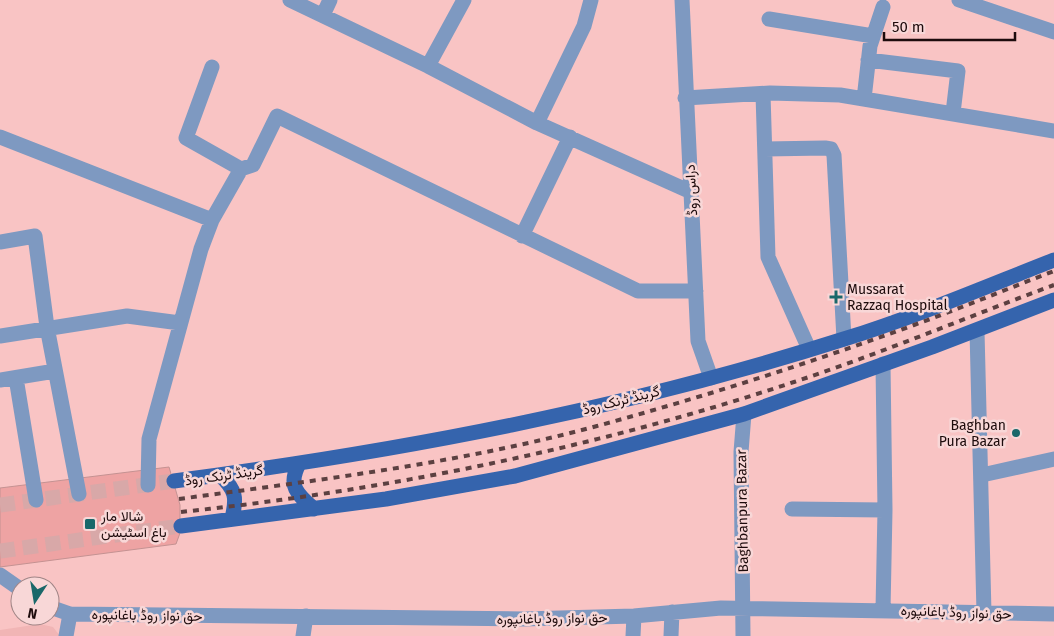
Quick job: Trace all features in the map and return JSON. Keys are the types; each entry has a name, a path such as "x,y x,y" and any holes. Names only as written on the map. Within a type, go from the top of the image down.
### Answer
{"main road":[{"name":"گرینڈ ٹرنک روڈ","path":"174,481 299,464 500,429 711,378 844,339 915,315 1054,260"},
{"path":"181,526 386,499 515,476 744,414 976,331 1054,300"},
{"path":"299,464 293,483 296,493 314,509"},
{"path":"220,475 235,492 236,504 232,518"}],"street":[{"path":"290,0 428,66 537,123 691,192"},
{"path":"323,15 330,0"},
{"path":"428,66 464,0"},
{"path":"537,123 584,26 591,0"},
{"name":"دراس روڈ","path":"682,0 685,98 698,341 711,378"},
{"path":"959,0 1054,32"},
{"path":"864,99 868,60 873,36 883,7"},
{"path":"769,19 873,36"},
{"path":"868,60 958,71 953,113"},
{"path":"212,67 186,138 241,169"},
{"path":"763,94 768,257 809,349"},
{"path":"685,98 763,94 840,95 1054,131"},
{"path":"148,485 149,439 201,248 212,220 241,169 253,165 277,116 638,291 696,291"},
{"path":"0,137 212,220"},
{"path":"522,236 570,137"},
{"path":"765,149 825,148 831,149 834,155 844,339"},
{"path":"0,242 36,236 47,328 78,494"},
{"path":"0,336 128,316 180,323"},
{"path":"976,331 982,475 984,613"},
{"path":"883,364 885,510 883,610"},
{"path":"0,380 55,371"},
{"path":"16,378 36,500"},
{"name":"Baghbanpura Bazar","path":"743,636 741,452 744,414"},
{"path":"982,475 1054,459"},
{"path":"792,509 885,510"},
{"name":"حق نواز روڈ باغانپورہ","path":"60,610 70,614 524,619 634,616 721,608 1054,614"},
{"path":"671,636 672,612"},
{"path":"66,636 70,614"},
{"path":"303,636 306,616"},
{"path":"633,636 634,616"}],"shaded area":[{"path":"27,626 49,626 53,627 60,636 0,636 0,630"}],"building":[{"name":"شالا مار باغ اسٹیشن","path":"169,467 180,505 180,533 176,544 0,567 0,488"}],"tunnel":[{"path":"0,505 174,481"},
{"path":"0,551 181,526"}],"railway":[{"path":"179,499 442,460 546,439 597,426 836,353 932,319 1054,271"},
{"path":"181,512 337,492 414,479 567,446 644,427 719,406 827,371 1054,285"}],"place":[{"name":"Mussarat Razzaq Hospital","path":"836,297"},
{"name":"Baghban Pura Bazar","path":"1016,433"},
{"name":"شالا مار باغ اسٹیشن","path":"90,524"}]}
